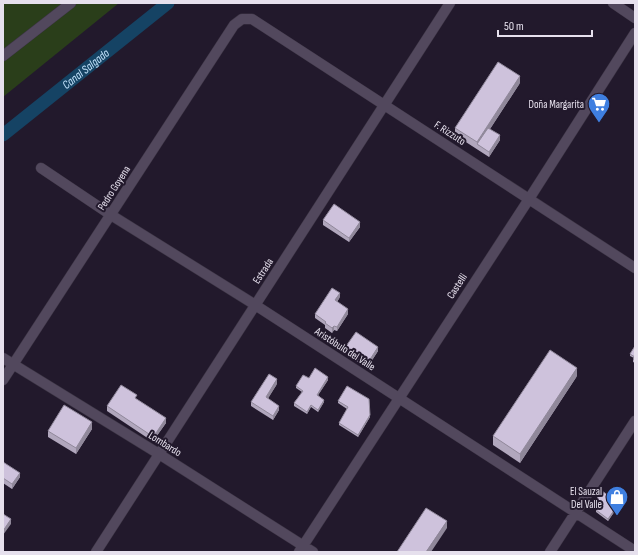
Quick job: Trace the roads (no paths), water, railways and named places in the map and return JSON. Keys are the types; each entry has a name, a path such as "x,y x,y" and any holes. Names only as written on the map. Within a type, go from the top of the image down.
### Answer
{"street":[{"path":"3,56 72,3"},
{"name":"Estrada","path":"96,552 450,3"},
{"path":"613,3 635,18"},
{"name":"Pedro Goyena","path":"3,380 234,25 242,19 252,19"},
{"name":"F. Rizzuto","path":"252,19 385,104 635,268"},
{"name":"Castelli","path":"301,549 529,199 635,33"},
{"name":"Aristóbulo del Valle","path":"40,168 635,551"},
{"name":"Lombardo","path":"3,358 159,454 301,549 313,552"},
{"path":"550,552 635,420"}],"waterway":[{"name":"Canal Salgado","path":"3,135 168,3"}],"place":[{"name":"Doña Margarita","path":"599,124"},
{"name":"El Sauzal Del Valle","path":"617,516"}]}
